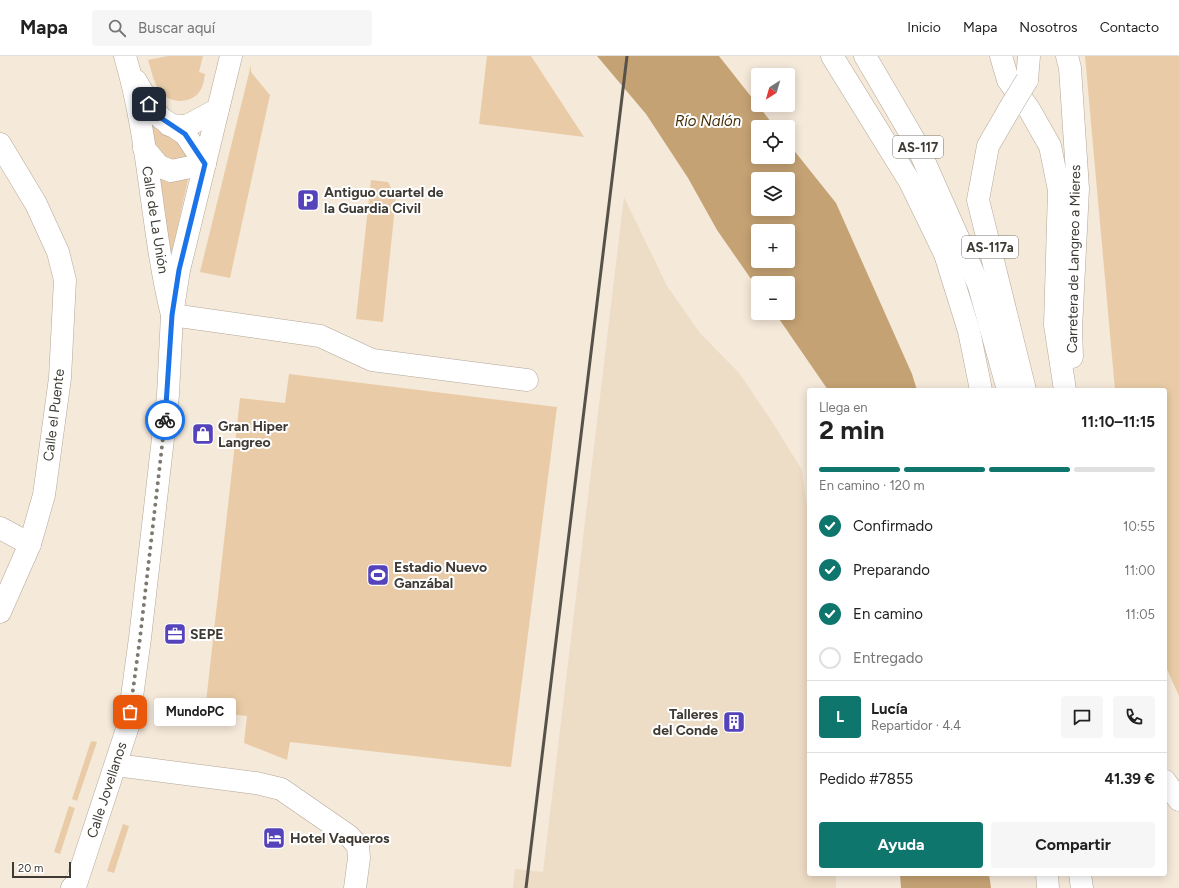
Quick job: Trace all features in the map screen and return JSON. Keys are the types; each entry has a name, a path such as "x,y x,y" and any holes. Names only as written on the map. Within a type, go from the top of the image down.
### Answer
{"main road":[{"name":"AS-117a","path":"832,56 953,248"},
{"name":"AS-117","path":"865,56 916,143 953,248 982,388"},
{"name":"Carretera de Langreo a Mieres","path":"1001,56 1008,80 1029,109 1050,146 1059,190 1055,325 1065,388"},
{"name":"AS-117a","path":"1025,388 978,200 988,146 1026,80 1029,56"},
{"name":"Carretera de Langreo a Mieres","path":"1067,56 1070,68 1078,190 1071,329 1074,388"},
{"name":"Calle de La Unión","path":"127,62 149,104 169,125 185,134 205,164 171,171 159,166 144,148"},
{"name":"Calle de La Unión","path":"127,62 144,148 163,279 172,315"},
{"name":"Calle Jovellanos","path":"75,887 128,726 140,638 168,395 172,315 179,270 229,65"},
{"path":"169,125 187,126 218,109"},
{"name":"Calle el Puente","path":"0,144 36,204 58,252 65,280 60,378 44,495 30,544 0,612"},
{"name":"AS-117","path":"953,248 979,286 1007,388"},
{"path":"172,315 320,336 372,360 527,380"},
{"path":"0,528 30,544"},
{"path":"116,765 256,783 280,789 349,836 358,846 359,858 355,888"},
{"path":"1167,783 1179,800"},
{"path":"1047,876 1048,888"},
{"path":"1080,876 1082,888"}],"shaded area":[{"path":"168,56 203,56 199,72 205,74 204,82 199,93 194,97 182,101 175,100 163,95 159,90 148,60"},
{"path":"487,56 531,56 584,137 479,124"},
{"path":"1085,56 1179,56 1179,696 1167,669 1167,388 1115,388"},
{"path":"251,65 251,72 270,95 230,278 200,272"},
{"path":"142,102 182,143 188,157 173,163 158,157"},
{"path":"154,170 189,175 168,270"},
{"path":"371,180 388,182 396,197 383,322 356,319"},
{"path":"624,197 667,286 700,333 739,373 771,420 802,470 807,507 807,876 836,876 836,888 513,888 515,869 543,872"},
{"name":"Estadio Nuevo Ganzábal","path":"289,374 557,407 511,767 290,742 287,760 244,743 247,716 205,711 240,398 285,403"},
{"path":"91,741 97,742 77,801 72,799"},
{"path":"69,806 75,808 60,854 54,852"},
{"path":"123,824 129,826 114,873 107,871"}],"water":[{"name":"Río Nalón","path":"597,56 719,56 751,97 751,112 763,112 769,120 751,120 751,164 795,164 795,152 836,203 912,374 916,388 827,388 780,320 795,320 795,276 751,276 751,279 717,230 688,178 646,114"},
{"path":"900,876 989,876 991,888 901,888"}],"railway":[{"path":"526,888 627,56"}],"way so far":[{"path":"130,712 165,420"}],"place":[{"name":"Antiguo cuartel de la Guardia Civil","path":"308,200"},
{"name":"Gran Hiper Langreo","path":"203,434"},
{"name":"Estadio Nuevo Ganzábal","path":"378,575"},
{"name":"SEPE","path":"175,634"},
{"name":"MundoPC","path":"130,712"},
{"name":"Talleres del Conde","path":"734,722"},
{"name":"Hotel Vaqueros","path":"274,838"}],"route":[{"path":"149,104 169,125 185,134 205,164 179,270 172,315 168,395 165,420"}]}
